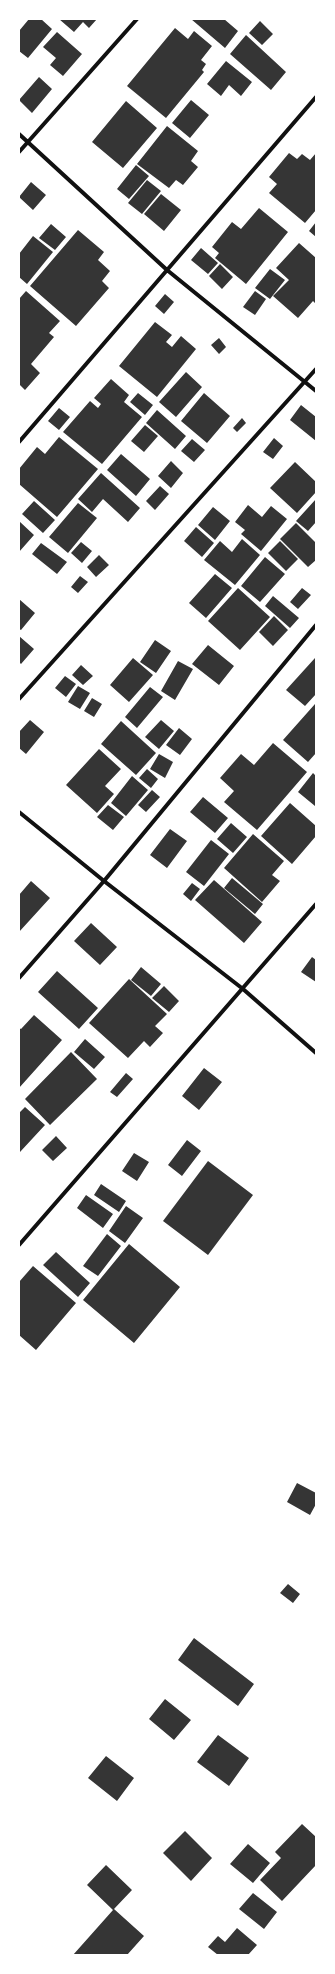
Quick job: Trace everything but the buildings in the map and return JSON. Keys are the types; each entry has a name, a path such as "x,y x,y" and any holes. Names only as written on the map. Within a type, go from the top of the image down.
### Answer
{"street":[{"path":"19,152 27,141 137,19"},
{"path":"19,442 316,97"},
{"path":"19,134 166,270 316,391"},
{"path":"19,699 306,382 316,369"},
{"path":"19,978 104,881 316,626"},
{"path":"19,812 104,881 243,989 316,1053"},
{"path":"19,1245 316,904"}]}
